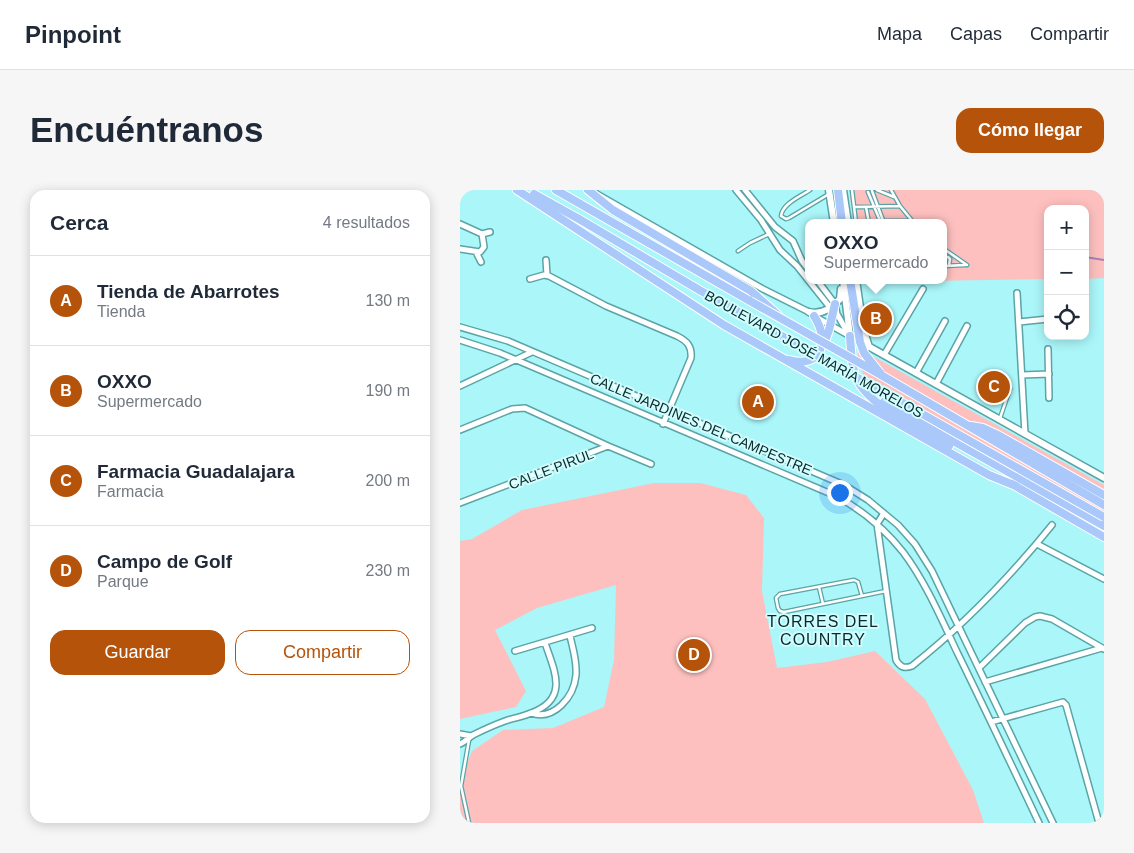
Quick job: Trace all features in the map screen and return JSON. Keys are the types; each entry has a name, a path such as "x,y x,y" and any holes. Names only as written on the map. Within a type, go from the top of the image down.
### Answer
{"main road":[{"path":"517,190 724,325 989,475 1016,486"},
{"name":"BOULEVARD JOSÉ MARÍA MORELOS","path":"525,190 1104,517"},
{"name":"BOULEVARD JOSÉ MARÍA MORELOS","path":"556,190 968,425 1104,505"},
{"path":"589,190 613,210 751,291 786,321"},
{"path":"840,190 842,219"},
{"path":"851,284 860,342 864,353 881,375"},
{"path":"780,357 795,362 808,361 818,355 826,339 834,309"},
{"path":"811,314 822,335 821,348"},
{"path":"850,336 855,375 865,392 876,403 1104,536"},
{"path":"865,392 1104,526"},
{"path":"968,425 983,428 998,435 1104,495"}],"street":[{"path":"589,190 1104,478"},
{"path":"736,190 774,239 780,250 805,277"},
{"path":"745,190 775,227 793,241 805,264"},
{"path":"840,190 847,219"},
{"path":"829,192 833,219"},
{"path":"460,224 482,234 490,232"},
{"path":"774,239 776,234 782,232"},
{"path":"460,249 480,252 483,248 482,234"},
{"path":"476,252 481,262"},
{"path":"790,260 796,259 798,254"},
{"path":"546,260 547,275"},
{"path":"530,279 547,275 606,306 678,336 688,343 691,348 691,358 663,424"},
{"path":"812,284 834,309"},
{"path":"819,284 850,336"},
{"path":"811,314 834,309 840,299 842,284"},
{"path":"844,284 850,336"},
{"path":"857,284 863,328 868,347"},
{"path":"884,355 924,289"},
{"path":"1017,293 1025,434"},
{"path":"1019,322 1044,319"},
{"path":"916,373 945,321"},
{"path":"936,384 967,326"},
{"name":"CALLE JARDINES DEL CAMPESTRE","path":"460,328 497,337 844,485 884,513 898,525 924,558 960,627 1053,823"},
{"name":"CALLE JARDINES DEL CAMPESTRE","path":"460,340 517,361 836,496 849,503 877,524 899,547 913,567 949,636 1039,823"},
{"path":"1048,349 1049,398"},
{"path":"460,386 517,361 532,352"},
{"path":"1022,375 1049,374"},
{"name":"CALLE PIRUL","path":"460,430 512,409 522,408 608,446"},
{"path":"608,446 651,464"},
{"name":"CALLE PIRUL","path":"460,503 608,446"},
{"path":"884,513 877,524 896,660 900,666 906,668 912,666 960,627 1006,580 1052,525"},
{"path":"1037,544 1104,579"},
{"path":"979,668 1025,623 1040,616 1052,619 1103,648"},
{"path":"515,651 592,628"},
{"path":"531,713 541,716 550,714 559,707 570,693 576,673 575,656 570,636"},
{"path":"460,744 470,737 504,722 531,713 549,703 556,691 554,669 545,642"},
{"path":"985,682 1103,648"},
{"path":"991,722 1002,717 1063,702 1066,705 1099,823"},
{"path":"460,734 470,737"}],"lane":[{"path":"810,190 784,208 781,212 782,216 786,219 790,218 829,192"},
{"path":"852,190 855,219"},
{"path":"865,190 871,191 882,219"},
{"path":"877,190 894,197"},
{"path":"891,190 911,219"},
{"path":"854,208 900,206"},
{"path":"866,207 868,219"},
{"path":"738,251 770,234"},
{"path":"947,251 967,265 949,265 950,259 947,258"},
{"path":"999,420 1010,389"},
{"path":"862,596 858,582 854,580 778,595 776,598 780,612 784,612 887,591"},
{"path":"819,587 823,604"},
{"path":"469,823 461,786 470,737"}],"shaded area":[{"path":"849,190 1104,190 1104,278 1089,279 1089,205 1044,205 1044,279 947,281 947,219 853,219"},
{"path":"858,348 1104,485 1104,531 934,434 977,452 868,390 858,357"},
{"path":"654,483 700,483 746,495 764,518 762,591 777,668 827,662 875,651 925,699 973,790 984,823 464,823 460,809 460,781 472,751 503,730 553,728 604,707 614,660 616,585 537,608 495,630 526,691 516,707 460,719 460,541 472,539 522,510"}],"waterway":[{"path":"1089,258 1104,260"}],"place":[{"name":"OXXO","path":"876,319"},
{"name":"Farmacia Guadalajara","path":"994,387"},
{"name":"Tienda de Abarrotes","path":"758,402"},
{"name":"Campo de Golf","path":"694,655"}],"district":[{"name":"TORRES DEL COUNTRY","path":"823,630"}]}
